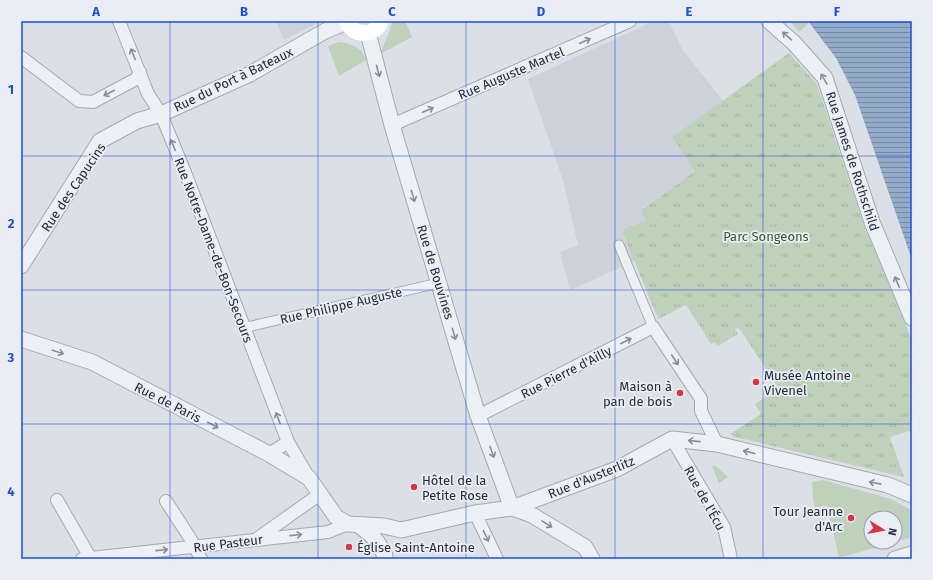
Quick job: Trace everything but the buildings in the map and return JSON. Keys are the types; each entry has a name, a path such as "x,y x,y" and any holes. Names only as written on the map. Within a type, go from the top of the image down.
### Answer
{"main road":[{"path":"347,22 353,30 363,34 378,28 381,21"}],"street":[{"name":"Rue Notre-Dame-de-Bon-Secours","path":"120,21 148,94 161,114 186,175 243,328 288,442 309,478"},
{"name":"Rue Auguste Martel","path":"392,125 630,21"},
{"name":"Rue James de Rothschild","path":"769,21 794,43 825,78 872,222 912,318"},
{"name":"Rue du Port à Bateaux","path":"161,114 250,74 325,31 347,22"},
{"name":"Rue de Bouvines","path":"368,33 392,125 478,416 512,508"},
{"path":"21,57 79,101 93,102 136,79 140,72"},
{"name":"Rue des Capucins","path":"21,266 100,141 137,122 161,114"},
{"path":"619,244 654,327 700,399 700,410 717,444"},
{"name":"Rue Philippe Auguste","path":"243,328 439,283"},
{"name":"Rue Pierre d'Ailly","path":"478,416 654,327"},
{"name":"Rue de Paris","path":"21,340 92,362 270,454 309,478"},
{"path":"672,439 717,444 888,485 912,495"},
{"name":"Rue d'Austerlitz","path":"353,524 384,526 401,530 475,513 512,508 617,469 672,439"},
{"name":"Rue de l'Écu","path":"672,439 724,526 731,559"},
{"path":"270,454 288,442"},
{"path":"309,478 336,517 353,524 375,538 381,546 385,558"},
{"path":"257,539 320,494"},
{"path":"57,500 88,559"},
{"path":"166,501 202,559"},
{"path":"512,508 532,515 584,547 592,559"},
{"path":"475,513 497,559"},
{"name":"Rue Pasteur","path":"88,559 328,532 353,524"},
{"path":"385,558 392,541 401,530"},
{"path":"895,559 912,554"}],"shaded area":[{"path":"276,21 322,21 284,40"},
{"path":"654,21 669,21 682,49 723,101 672,137 695,171 641,209 646,220 622,230 635,261 570,290 560,252 578,245 563,180 528,79"}],"green space":[{"path":"393,21 405,21 412,37 380,54 390,29"},
{"path":"790,21 808,21 809,23 799,32"},
{"path":"339,42 359,49 366,60 339,76 328,46"},
{"name":"Parc Songeons","path":"789,53 817,84 862,220 911,337 912,432 910,433 909,431 890,437 904,477 735,437 730,434 761,414 755,404 775,391 778,396 781,391 739,328 735,329 738,334 718,346 715,342 711,344 686,305 659,319 622,230 646,220 641,210 695,171 672,137"},
{"path":"715,465 728,477 719,483 712,467"},
{"path":"823,480 891,499 911,510 912,537 903,540 903,510 863,510 863,550 867,550 839,558 827,505 815,508 812,482"}],"water":[{"path":"808,21 912,21 912,260 855,95 836,58"}],"place":[{"name":"Musée Antoine Vivenel","path":"756,382"},
{"name":"Maison à pan de bois","path":"680,393"},
{"name":"Hôtel de la Petite Rose","path":"414,487"},
{"name":"Tour Jeanne d'Arc","path":"851,518"},
{"name":"Église Saint-Antoine","path":"349,547"}]}
